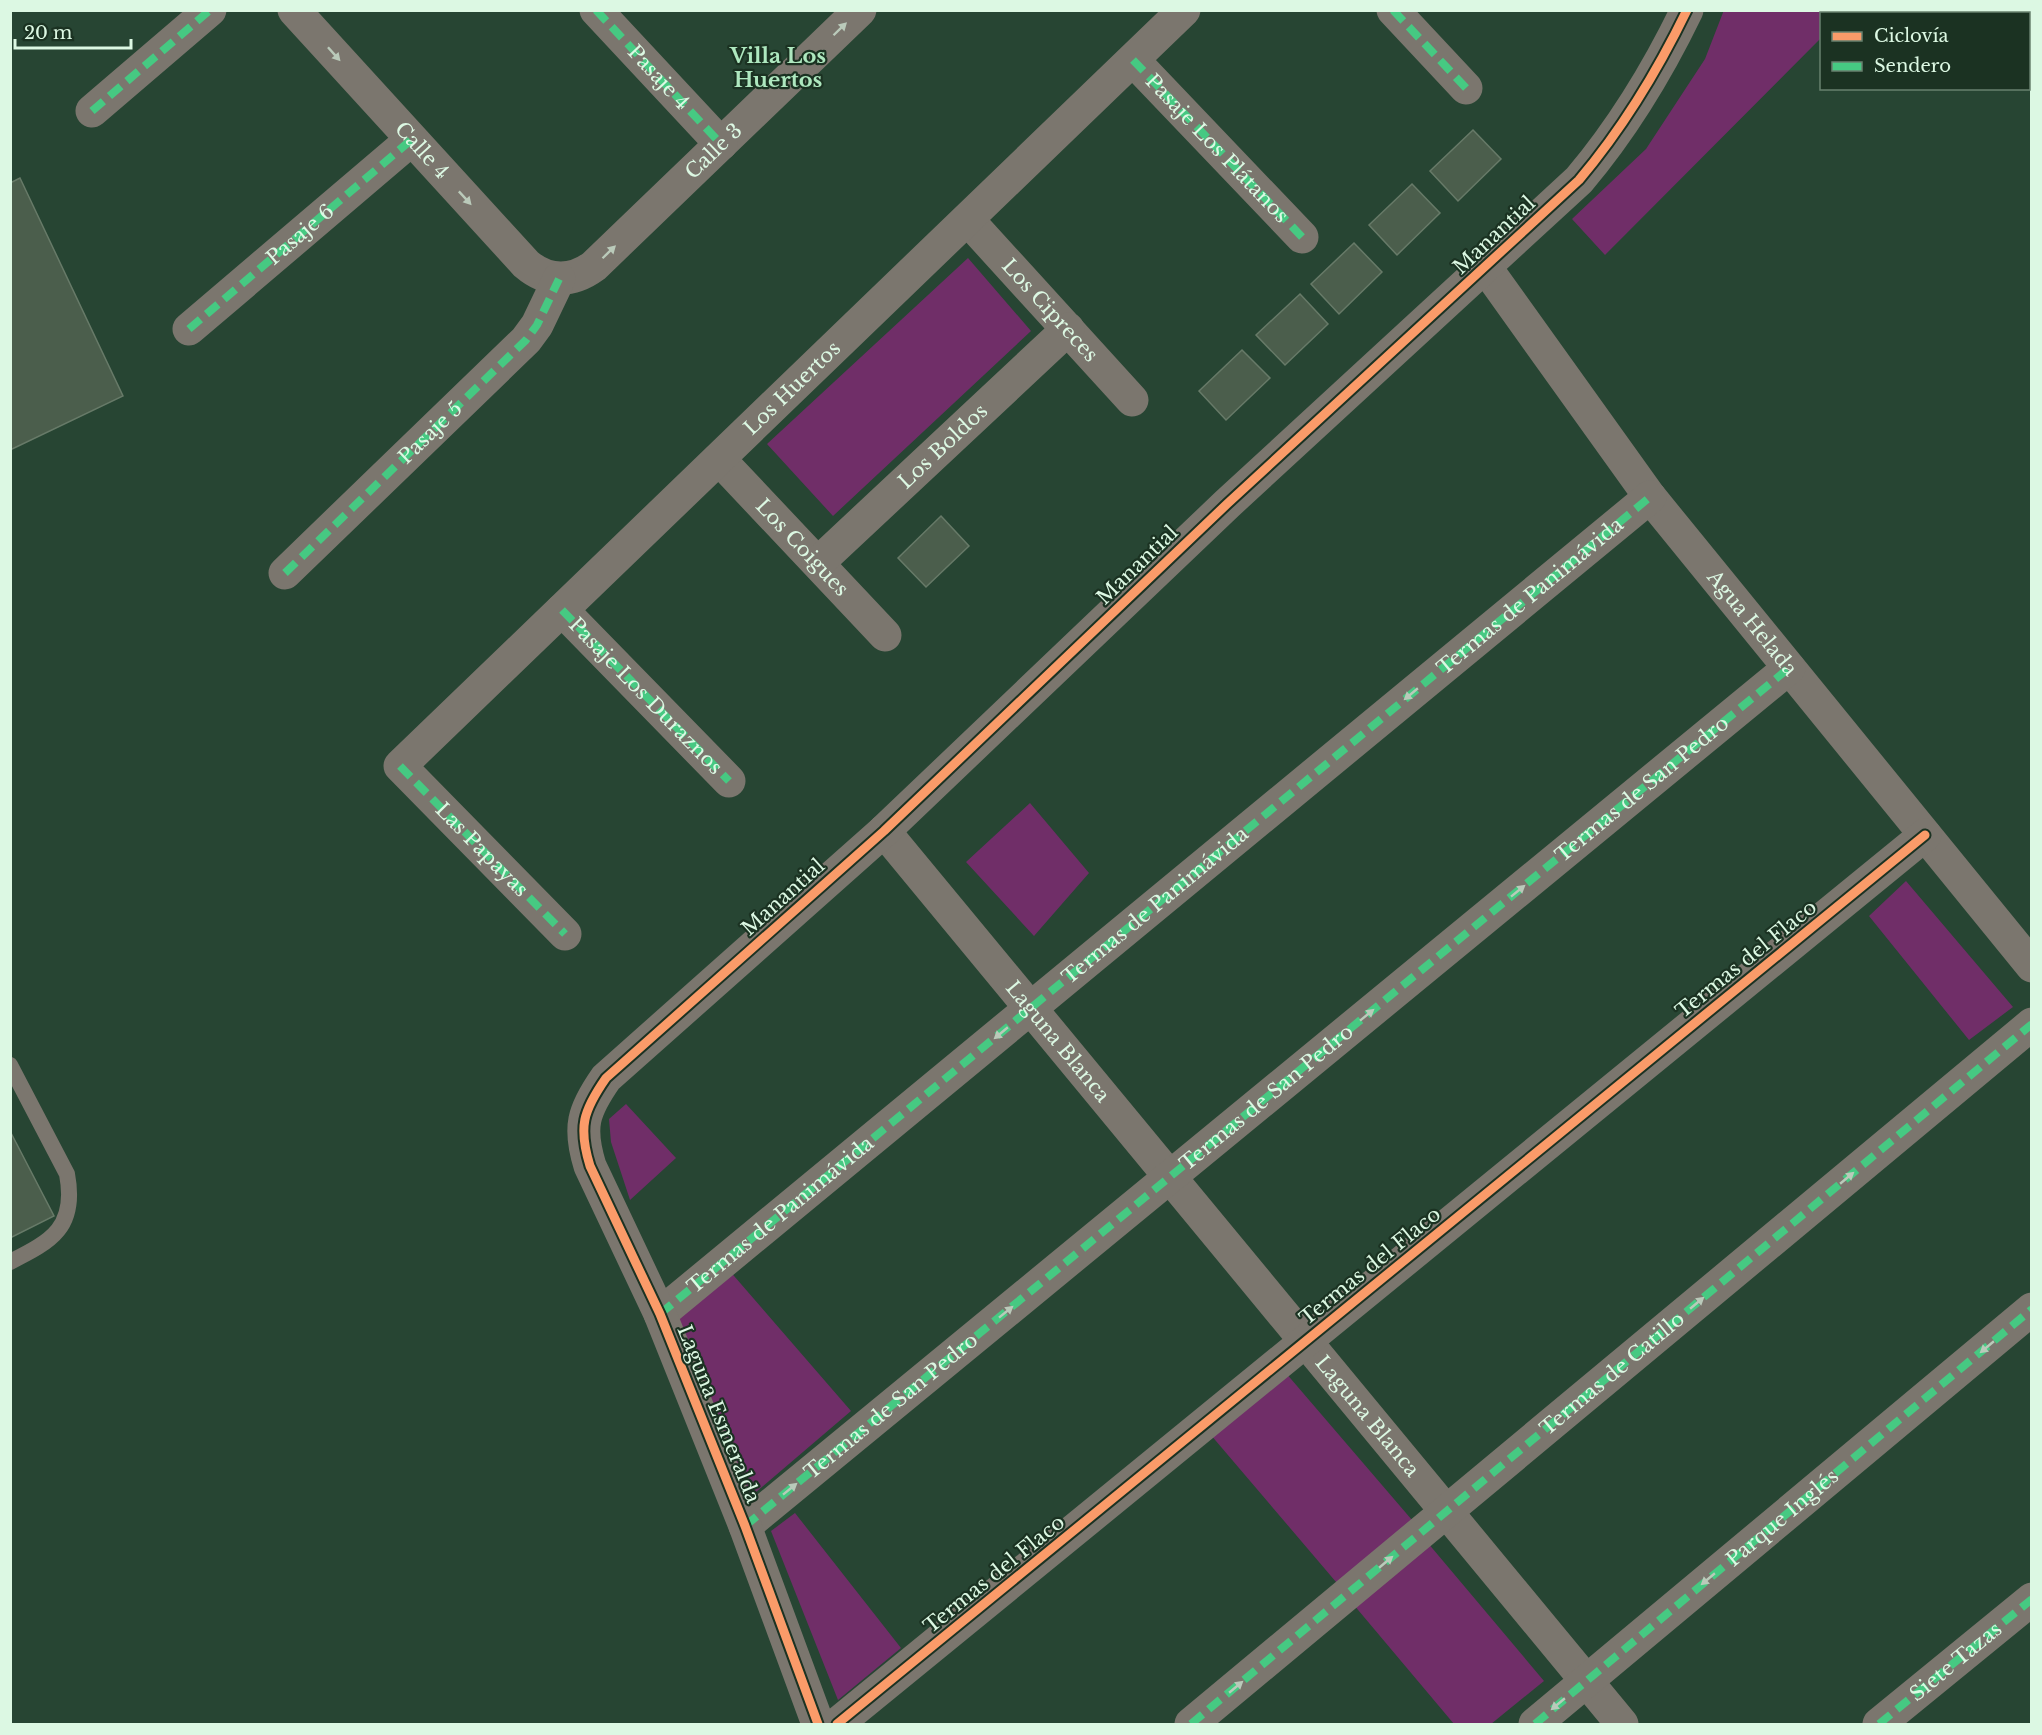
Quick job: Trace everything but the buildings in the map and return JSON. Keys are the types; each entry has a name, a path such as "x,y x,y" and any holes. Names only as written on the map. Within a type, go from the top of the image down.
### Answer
{"street":[{"path":"92,111 210,10"},
{"name":"Calle 4","path":"294,10 526,264 535,272 559,279"},
{"name":"Pasaje 4","path":"596,10 721,144"},
{"name":"Calle 3","path":"559,279 584,273 594,266 860,10"},
{"name":"Los Huertos","path":"400,766 720,460 1184,10"},
{"path":"1393,10 1466,88"},
{"name":"Manantial","path":"583,1120 592,1098 606,1078 884,831 1227,504 1579,180 1611,142 1665,55 1687,10"},
{"name":"Pasaje Los Plátanos","path":"1133,60 1302,237"},
{"name":"Pasaje 6","path":"189,329 411,140"},
{"name":"Los Cipreces","path":"968,220 1132,400"},
{"name":"Agua Helada","path":"1486,268 1650,497 2031,966"},
{"name":"Pasaje 5","path":"285,573 526,340 559,279"},
{"name":"Los Boldos","path":"818,563 1068,329"},
{"name":"Los Coigues","path":"720,460 885,634"},
{"name":"Termas de Panimávida","path":"660,1314 1650,497"},
{"name":"Pasaje Los Duraznos","path":"562,610 729,781"},
{"name":"Termas de San Pedro","path":"745,1526 1789,668"},
{"name":"Las Papayas","path":"400,766 565,934"},
{"name":"Laguna Blanca","path":"884,831 1622,1725"},
{"name":"Termas del Flaco","path":"837,1725 1925,836"},
{"name":"Termas de Catillo","path":"1191,1725 2031,1024"},
{"name":"Laguna Esmeralda","path":"583,1120 584,1145 590,1166 660,1314 745,1526 818,1725"},
{"name":"Parque Inglés","path":"1534,1725 2031,1309"},
{"name":"Siete Tazas","path":"1879,1725 2031,1599"}],"lane":[{"path":"10,1065 67,1174 70,1200 59,1230 48,1243 10,1262"}],"shaded area":[{"path":"1724,10 1849,11 1820,12 1820,39 1605,255 1572,219 1646,149 1705,59"},
{"path":"968,258 1031,331 833,516 767,444"},
{"path":"1030,803 1089,873 1034,936 966,862"},
{"path":"1906,881 2013,1007 1969,1040 1869,916"},
{"path":"626,1104 676,1158 630,1200 611,1142 609,1119"},
{"path":"728,1269 851,1411 749,1498 676,1314"},
{"path":"1285,1372 1418,1527 1342,1589 1210,1434"},
{"path":"795,1513 901,1648 838,1700 771,1531"},
{"path":"1422,1536 1544,1681 1491,1724 1454,1724 1348,1598"}],"marked path":[{"path":"92,111 210,10"},
{"path":"596,10 721,144"},
{"path":"1393,10 1466,88"},
{"path":"1133,60 1302,237"},
{"path":"189,329 411,140"},
{"path":"285,573 526,340 537,325 559,279"},
{"path":"660,1314 1650,497"},
{"path":"562,610 729,781"},
{"path":"745,1526 1789,668"},
{"path":"400,766 565,934"},
{"path":"1191,1724 2032,1024"},
{"path":"1535,1724 2032,1309"},
{"path":"1879,1724 2032,1599"}],"cycle path":[{"path":"818,1724 745,1526 660,1314 590,1166 584,1130 592,1100 606,1078 884,831 1227,504 1579,180 1638,99 1687,10"},
{"path":"837,1724 1925,835"}],"district":[{"name":"Villa Los Huertos","path":"778,68"}]}
